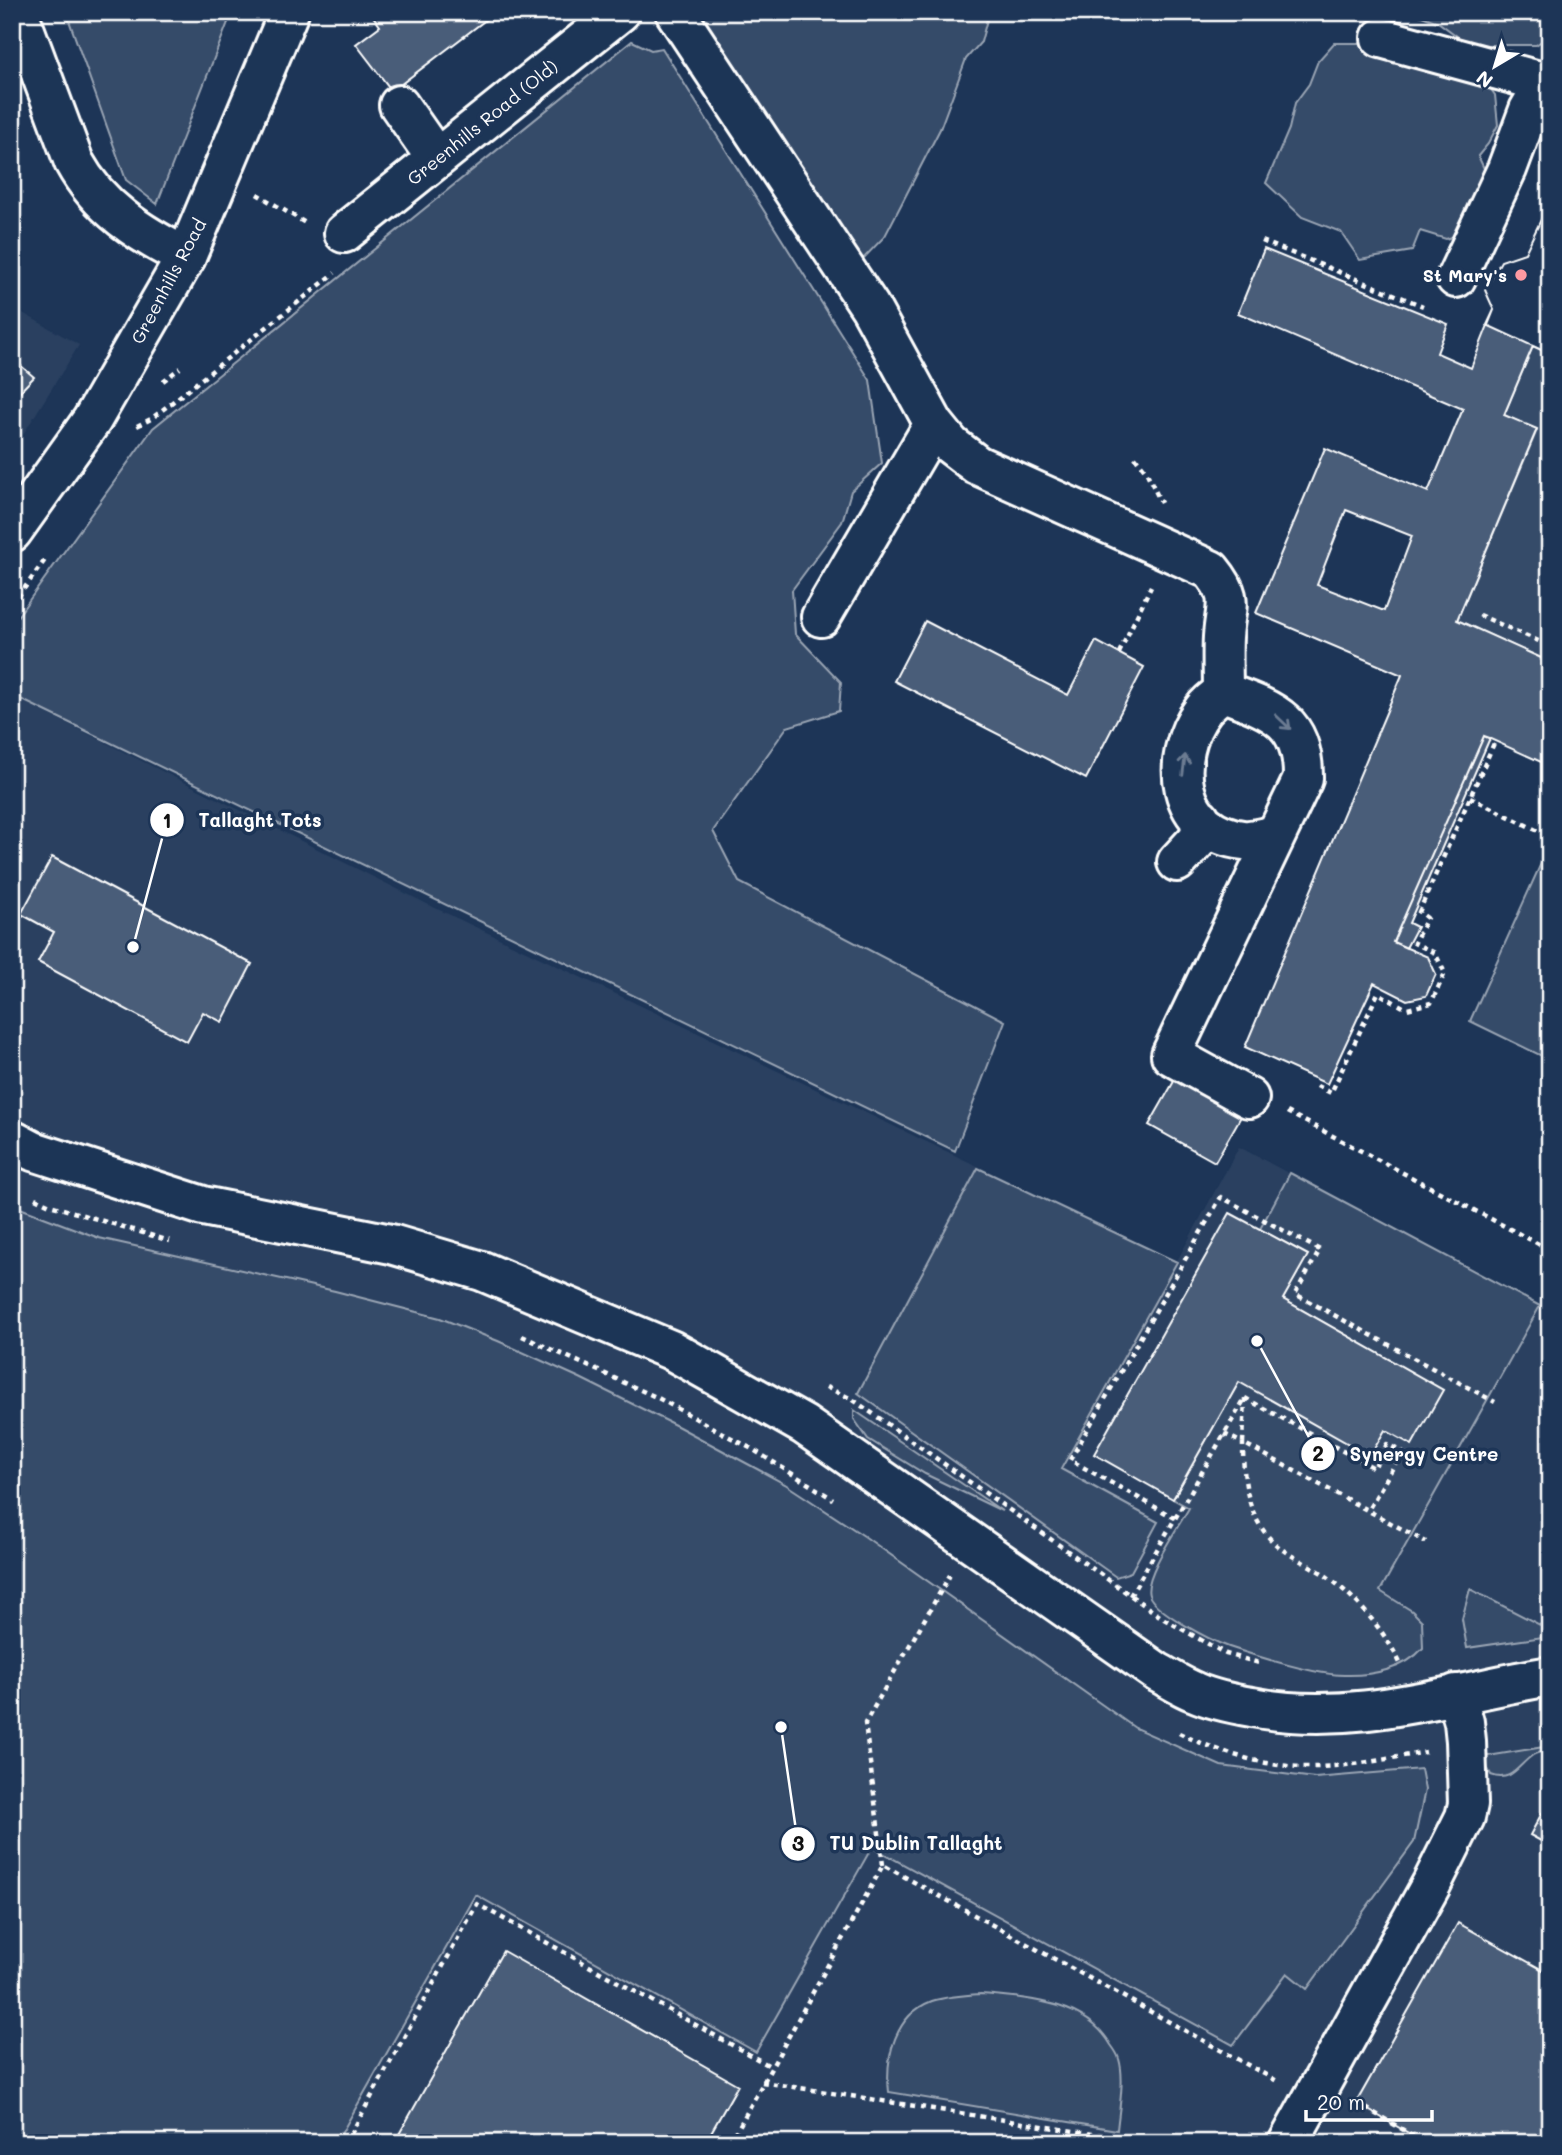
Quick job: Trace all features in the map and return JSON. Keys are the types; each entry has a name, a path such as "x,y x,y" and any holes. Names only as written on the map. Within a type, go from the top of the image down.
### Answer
{"street":[{"path":"18,12 74,162 85,184 134,228 186,257"},
{"name":"Greenhills Road","path":"12,532 92,420 186,257 289,12"},
{"name":"Greenhills Road (Old)","path":"345,249 436,158 620,12"},
{"path":"675,12 870,307 933,424 951,445 977,465 1211,570 1224,590 1228,611 1223,633 1223,692 1203,709 1187,739 1181,773 1188,806 1217,834 1246,841 1276,835"},
{"path":"1381,38 1547,83 1529,110 1507,169 1457,278"},
{"path":"399,105 436,158"},
{"path":"821,617 933,424"},
{"path":"1223,692 1261,706 1281,719 1296,736 1303,759 1303,779 1171,1055 1266,1102"},
{"path":"1177,862 1201,836 1200,818"},
{"path":"12,1140 33,1152 203,1206 391,1244 482,1271 658,1345 804,1426 1157,1672 1197,1693 1280,1713 1316,1715 1356,1713 1407,1705 1550,1676"},
{"path":"1288,2143 1425,1896 1465,1817 1468,1804 1466,1741 1456,1694"}],"path":[{"path":"138,425 151,419 345,249 316,217 307,224 250,190"},
{"path":"1262,241 1423,306"},
{"path":"163,382 180,368"},
{"path":"1135,457 1146,471 1165,513"},
{"path":"1119,653 1155,579"},
{"path":"1479,615 1550,646"},
{"path":"1317,1086 1331,1093 1378,993 1407,1009 1431,1003 1445,973 1435,953 1414,943 1427,918 1419,912 1496,741"},
{"path":"1470,797 1550,837"},
{"path":"1266,1102 1550,1250"},
{"path":"25,1193 50,1205 172,1242"},
{"path":"1175,1518 1070,1460 1221,1197 1320,1250 1296,1294 1495,1402"},
{"path":"518,1334 658,1398 752,1449 833,1500"},
{"path":"826,1387 852,1399 1164,1619 1226,1654 1269,1666"},
{"path":"1130,1596 1245,1398"},
{"path":"1245,1398 1243,1470 1246,1493 1265,1533 1279,1547 1327,1577 1351,1598 1391,1643 1405,1673"},
{"path":"1245,1398 1374,1468 1387,1444 1402,1452 1368,1510"},
{"path":"1224,1434 1426,1542"},
{"path":"730,2143 883,1865 865,1723 971,1542"},
{"path":"948,1578 958,1586"},
{"path":"1168,1728 1198,1743 1249,1759 1302,1767 1371,1761 1437,1750"},
{"path":"1542,1813 1550,1818"},
{"path":"883,1865 1287,2086"},
{"path":"346,2143 477,1904 770,2066"},
{"path":"762,2082 1150,2143"},
{"path":"1363,2091 1356,2103 1426,2143"}],"shaded area":[{"path":"66,12 232,12 157,204 126,180"},
{"path":"710,12 989,12 981,42 966,59 940,129 885,236 862,260 700,24"},
{"path":"1411,12 1550,12 1550,35 1536,45 1469,45 1438,22"},
{"path":"1405,37 1476,69 1495,95 1498,125 1478,156 1490,181 1461,234 1446,239 1420,231 1412,251 1360,260 1341,232 1302,217 1266,183 1289,129 1295,103 1309,84 1318,61 1334,43 1359,43"},
{"path":"632,41 651,50 662,48 870,380 882,463 851,491 842,522 792,590 795,634 841,682 839,711 787,727 713,831 739,882 1005,1021 955,1151 12,695 12,624 153,428"},
{"path":"12,307 79,345 12,452"},
{"path":"1533,346 1550,354 1550,662 1457,620 1537,430 1504,415"},
{"path":"12,696 429,905 1177,1261 1239,1147 1550,1311 1550,2143 12,2143"},
{"path":"1547,850 1550,851 1550,1060 1470,1021"},
{"path":"978,1168 1177,1262 1061,1469 1158,1522 1131,1572 1116,1577 858,1393"},
{"path":"1290,1173 1540,1306 1380,1591 1412,1611 1422,1621 1423,1648 1397,1666 1366,1674 1318,1672 1229,1647 1172,1617 1153,1602 1149,1595 1151,1576 1156,1564 1189,1508 1173,1499 1239,1382 1385,1430 1442,1390 1283,1299 1307,1255 1260,1229"},
{"path":"12,1205 99,1238 335,1291 440,1318 580,1378 785,1484 864,1536 1135,1728 1221,1766 1315,1778 1421,1769 1425,1790 1414,1842 1307,1989 1287,1973 1233,2045 872,1847 756,2052 476,1895 336,2143 12,2143"},
{"path":"854,1410 1002,1511 925,1474 868,1439 854,1419"},
{"path":"1470,1589 1550,1630 1550,1636 1467,1648 1462,1619"},
{"path":"1550,1746 1550,1751 1533,1755 1504,1777 1491,1775 1482,1757"},
{"path":"981,1994 1054,2004 1086,2019 1100,2030 1117,2054 1121,2067 1117,2130 889,2092 891,2052 901,2027 909,2016 932,2001"}],"building":[{"path":"370,12 496,12 392,91 356,44 380,26"},
{"path":"1550,201 1550,354 1533,346 1504,415 1537,429 1457,620 1550,662 1550,766 1484,736 1393,942 1428,957 1436,974 1426,996 1407,1000 1374,983 1327,1084 1245,1047 1402,675 1256,613 1325,448 1428,492 1463,409 1238,313 1264,249 1448,324 1437,353 1471,368 1494,310 1485,290 1501,261 1525,253","holes":["1346,510 1412,536 1384,611 1317,585"]},
{"name":"St Mary's","path":"1550,201 1550,354 1487,325 1494,310 1485,290 1501,261 1525,253"},
{"path":"12,360 34,377 12,400"},
{"path":"925,621 1068,695 1096,641 1144,667 1086,779 894,681"},
{"path":"1484,736 1490,738 1409,923 1417,927 1406,948 1393,942"},
{"path":"52,857 252,964 222,1022 203,1012 187,1042 38,962 54,932 21,914"},
{"path":"1177,1076 1243,1113 1215,1162 1149,1125"},
{"path":"1230,1213 1308,1255 1283,1299 1443,1390 1412,1445 1385,1430 1370,1456 1239,1382 1173,1499 1094,1454"},
{"path":"1542,1813 1550,1818 1550,1846 1530,1835"},
{"path":"1458,1923 1550,1974 1550,2143 1426,2143 1356,2103"},
{"path":"503,1951 738,2085 705,2143 394,2143"}],"place":[{"name":"St Mary's","path":"1521,275"},
{"name":"Tallaght Tots","path":"133,947"},
{"name":"Synergy Centre","path":"1257,1341"},
{"name":"TU Dublin Tallaght","path":"781,1727"}]}
